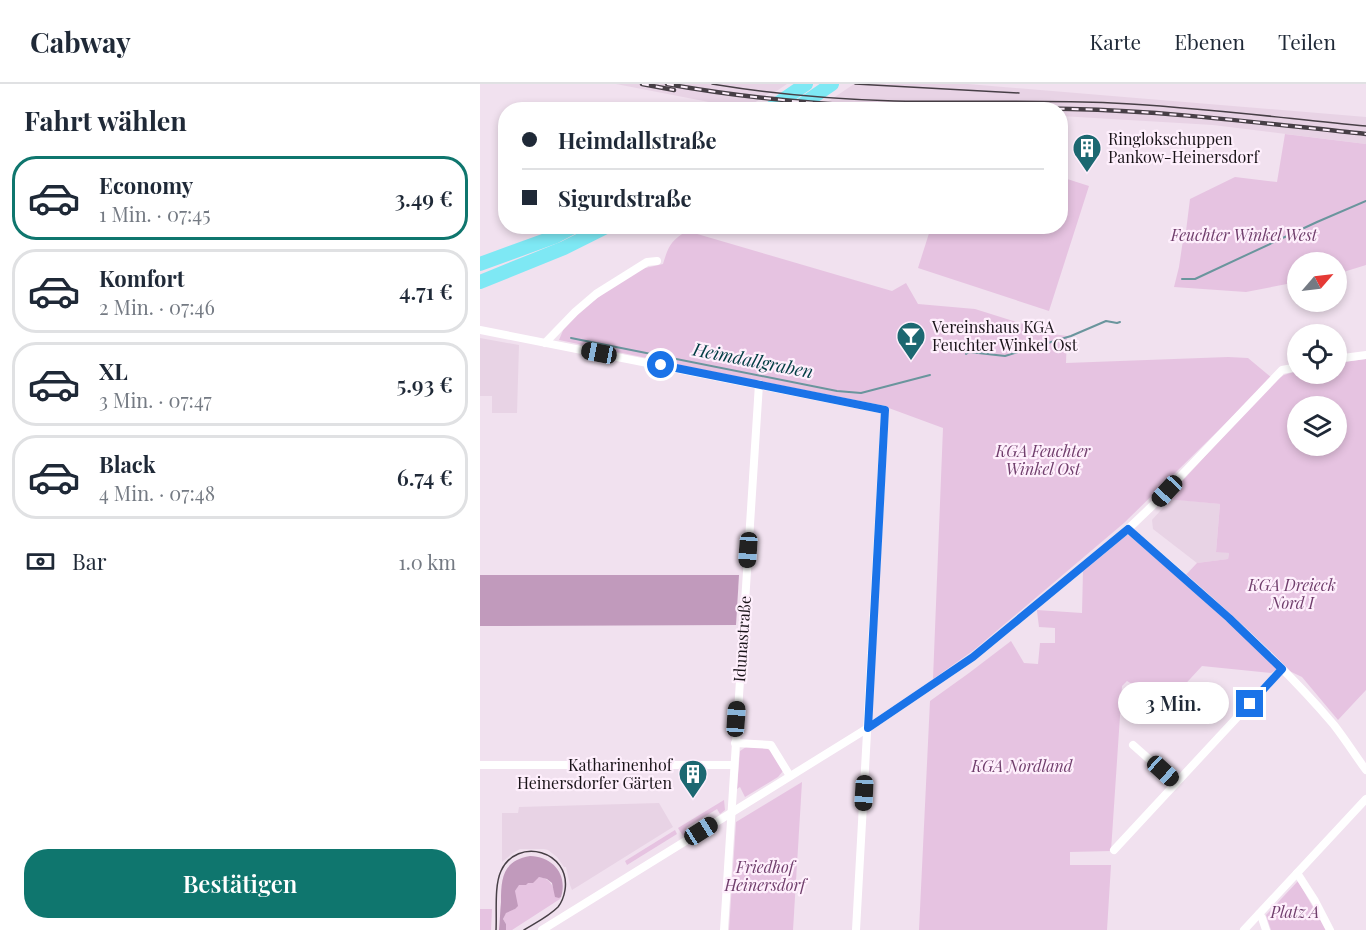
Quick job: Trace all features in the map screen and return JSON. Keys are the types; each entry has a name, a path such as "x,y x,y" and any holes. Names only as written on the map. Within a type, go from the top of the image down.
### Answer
{"main road":[{"path":"780,102 806,84"},
{"path":"806,102 832,84"},
{"path":"480,264 560,234"},
{"path":"480,282 564,248 592,234"}],"street":[{"path":"545,343 596,294 647,262 657,261"},
{"path":"480,330 885,410 856,930"},
{"path":"1347,358 1366,355"},
{"path":"542,930 552,927 868,728 973,657 1128,529 1271,381 1282,370 1287,369"},
{"name":"Idunastraße","path":"724,930 759,384"},
{"path":"1128,529 1222,612 1282,669 1334,726 1366,770"},
{"path":"1114,850 1282,669"},
{"path":"735,743 771,745 790,776"},
{"path":"1132,745 1176,783"},
{"path":"480,765 734,765"},
{"path":"1244,930 1366,799"},
{"path":"1297,873 1330,930"},
{"path":"1259,914 1266,930"}],"shaded area":[{"path":"616,84 787,84 756,102 709,102"},
{"path":"854,84 968,84 1366,117 1366,144 1213,125 1068,116 1068,102 827,102"},
{"path":"480,338 519,345 517,413 492,413 492,396 480,396"},
{"path":"1171,499 1220,504 1216,551 1229,553 1228,559 1197,563 1153,529 1152,520"},
{"path":"480,575 739,575 736,625 480,626"},
{"path":"659,803 673,827 572,890 566,867 548,850 520,849 502,862 502,813 518,813 519,807"},
{"path":"530,856 546,860 557,868 562,881 561,897 555,897 552,883 547,879 539,877 533,883 519,885 515,891 518,906 506,913 503,919 506,930 499,930 505,872 514,862"}],"green space":[{"name":"Feuchter Winkel West","path":"1285,134 1366,144 1366,265 1347,271 1347,252 1287,252 1287,284 1246,292 1174,287 1185,239 1190,199 1235,177 1277,182"},
{"path":"1068,179 1089,186 1049,311 918,268 929,234 1068,234"},
{"name":"KGA Feuchter Winkel Ost","path":"683,234 697,234 892,291 906,283 918,304 975,309 1026,325 1038,332 1067,336 1066,363 1248,358 1272,378 1124,523 974,650 933,679 943,428 886,407 559,340 564,328 583,309 617,283 641,269 663,264 671,244"},
{"path":"1366,359 1366,690 1338,720 1302,677 1281,667 1271,673 1202,666 1166,705 1127,681 1122,686 1111,851 1070,852 1070,865 1111,865 1107,930 919,930 930,701 1011,641 1024,663 1038,664 1040,643 1055,643 1055,628 1039,627 1037,610 1082,613 1083,571 1124,534 1131,536 1182,579 1197,563 1228,559 1229,553 1216,552 1220,504 1166,499 1271,384 1287,374 1287,384 1347,384 1347,362"},
{"path":"746,747 770,750 783,771 778,777 745,797 740,787 737,789 740,751"},
{"name":"Friedhof Heinersdorf","path":"802,782 793,930 729,930 736,822"},
{"path":"724,800 725,810 720,814 717,809 686,828 688,833 683,836 678,828"},
{"path":"675,830 677,834 627,865 625,861"},
{"path":"539,877 550,882 559,898 561,897 560,899 512,930 506,930 503,919 506,912 515,909 515,891 519,884"},
{"name":"Platz A","path":"1298,881 1326,930 1271,930 1266,915"},
{"path":"480,909 492,909 491,930 480,930"}],"waterway":[{"path":"1182,279 1195,279 1366,201"},
{"name":"Heimdallgraben","path":"966,354 969,352 1005,356 1071,336 1106,321 1120,322"},
{"name":"Heimdallgraben","path":"571,338 837,391 861,393 930,375"}],"tram line":[{"path":"712,84 780,93 871,100 1057,102"},
{"path":"855,84 1019,93"},
{"path":"1068,102 1208,110 1366,126"},
{"path":"496,930 497,892 501,871 509,860 530,851 552,858 560,866 565,877 565,892 558,907 524,930"}],"railway":[{"path":"642,84 674,90"},
{"path":"667,84 807,102"},
{"path":"1068,109 1145,112 1366,134"}],"place":[{"name":"Ringlokschuppen Pankow-Heinersdorf","path":"1087,174"},
{"name":"Vereinshaus KGA Feuchter Winkel Ost","path":"911,362"},
{"name":"Katharinenhof Heinersdorfer Gärten","path":"693,800"}],"route":[{"path":"661,365 885,410 868,728 973,657 1128,529 1185,578 1282,669 1250,704"}],"park label":[{"name":"KGA Dreieck Nord I","path":"1292,594"},
{"name":"KGA Nordland","path":"1022,766"}]}
